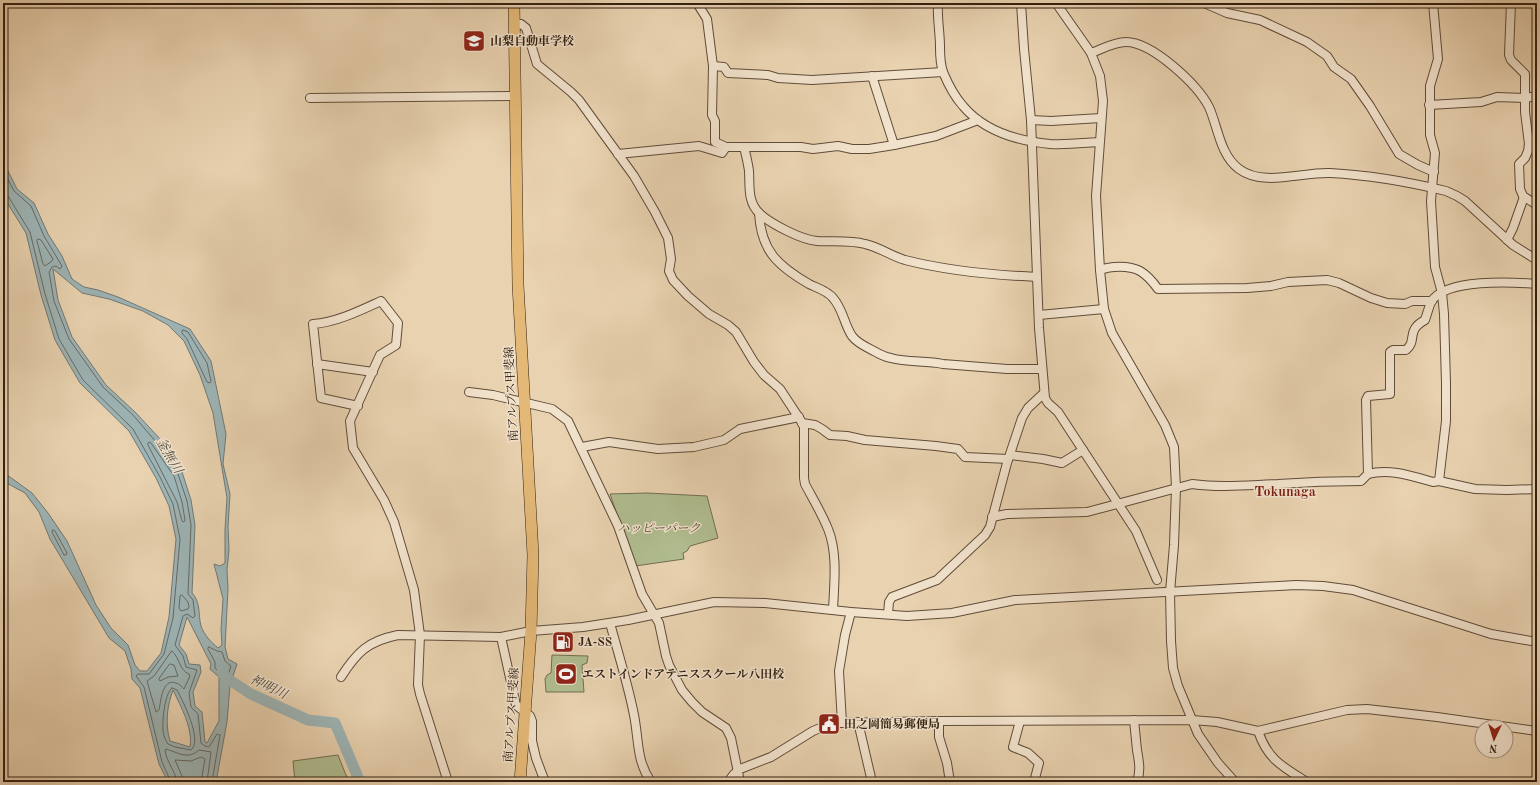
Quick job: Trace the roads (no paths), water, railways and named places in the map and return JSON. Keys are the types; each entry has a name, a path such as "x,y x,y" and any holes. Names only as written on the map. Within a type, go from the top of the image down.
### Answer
{"main road":[{"name":"南アルプス甲斐線","path":"514,3 518,285 533,548 531,631 520,782"}],"street":[{"path":"697,3 708,18 713,66 712,115 715,121 715,142 726,147 801,147 813,150 838,146 852,149 869,149 936,136 978,120"},
{"path":"938,3 937,26 940,47 939,58 943,72 951,89 963,106 978,120 985,126 1004,134 1033,141 1051,144 1099,142"},
{"path":"1021,3 1033,141 1037,277 1044,393 1048,403 1058,412 1136,531 1157,580"},
{"path":"1056,3 1091,53 1100,76 1103,101 1096,196 1100,270 1104,309 1112,333 1165,425 1174,447 1176,488 1174,545 1170,592 1170,640 1173,668 1178,686 1192,720 1206,747 1234,782"},
{"path":"1204,3 1227,13 1260,20 1308,42 1327,56 1334,67 1351,79 1366,100 1399,154 1434,172"},
{"path":"1433,3 1438,59 1430,86 1429,105 1430,135 1435,153 1431,201 1435,267 1442,293 1444,314 1446,383 1446,421 1439,481"},
{"path":"1511,3 1509,55 1510,60 1525,74 1525,98 1533,144 1528,150 1525,158 1519,164 1520,190 1524,197 1537,205"},
{"path":"515,24 521,24 526,28 538,64 579,100 618,154 647,198 668,238 671,259 669,271 673,280 688,296 709,314 728,325 736,332 754,362 780,389 804,427 804,478 829,530 833,552 835,566 833,610"},
{"path":"1091,53 1116,43 1126,42 1137,44 1148,49 1174,67 1195,86 1208,106 1222,144 1231,160 1237,168 1255,177 1271,178 1330,173 1367,177 1446,191 1464,201 1507,240 1537,260"},
{"path":"713,66 724,67 728,73 768,75 778,78 812,80 943,72"},
{"path":"872,76 894,145"},
{"path":"310,98 516,96"},
{"path":"1429,105 1481,102 1498,97 1525,98 1537,96"},
{"path":"1031,120 1051,121 1101,118"},
{"path":"618,154 698,146 722,153 726,147"},
{"path":"744,147 749,171 749,192 752,202 759,213 784,229 804,239 858,242 871,245 903,260 960,271 993,275 1037,277"},
{"path":"1507,240 1524,197"},
{"path":"759,213 760,229 764,241 772,254 784,268 832,296 840,307 851,335 859,343 890,358 909,361 1007,369 1042,369"},
{"path":"1100,270 1117,267 1139,270 1150,279 1158,289 1247,288 1271,286 1288,282 1328,280 1371,298 1387,302 1405,304 1412,301 1432,301"},
{"path":"1368,474 1366,400 1368,396 1390,394 1390,352 1393,350 1406,350 1410,346 1413,330 1419,323 1425,320 1432,301 1442,293 1468,284 1484,282 1537,284"},
{"path":"358,406 321,398 313,324 328,323 381,301 396,320 398,326 396,345 380,355 358,406 350,421 353,448 384,500 394,522 414,590 420,635 418,685 448,782"},
{"path":"1039,315 1104,309"},
{"path":"317,364 373,372"},
{"path":"469,392 493,395 552,409 568,421 582,447 618,526 642,594 659,623 669,665 682,690 702,712 726,728 731,738 740,782"},
{"path":"888,614 889,602 892,597 937,580 985,535 990,527 1009,457 1022,418 1028,408 1044,393"},
{"path":"582,447 609,442 658,449 694,447 724,440 740,429 800,420 822,429 830,436 847,436 865,440 958,449 965,457 1043,459 1062,463 1083,450"},
{"path":"992,517 1007,514 1087,512 1192,484 1229,487 1317,481 1361,481 1368,474 1378,471 1397,473 1433,482 1439,481 1475,489 1537,489"},
{"path":"341,677 351,662 372,643 382,638 398,635 501,637 531,631 576,628 610,623 720,602 765,603 907,616 952,613 1015,600 1288,585 1323,586 1353,590 1492,634 1537,642"},
{"path":"842,723 839,671 845,635 851,612"},
{"path":"610,623 634,716 640,761 645,774 651,782"},
{"path":"501,637 516,705 530,716 532,721 532,742 545,782"},
{"path":"728,782 737,772 771,757 813,731 825,726 842,723 1192,720 1217,722 1258,731 1347,710 1367,709 1437,716 1537,731"},
{"path":"1134,720 1140,765 1138,782"},
{"path":"939,721 939,737 947,763 950,782"},
{"path":"1020,721 1013,747 1028,753 1040,763 1034,782"},
{"path":"858,722 872,782"},
{"path":"1258,731 1262,743 1272,758 1307,782"}],"water":[{"name":"釜無川","path":"3,161 17,189 34,203 48,234 62,256 72,279 84,287 118,297 190,329 211,361 226,434 223,464 230,494 225,647 228,659 237,664 230,685 227,722 216,782 168,782 159,764 140,688 132,679 131,669 125,651 109,638 50,539 39,512 25,493 3,481 3,472 32,493 48,513 67,541 96,605 111,628 128,645 135,665 140,671 147,671 161,653 169,617 176,539 169,506 156,478 129,431 80,383 55,340 41,295 26,233 3,196","holes":["53,269 82,293 109,299 143,311 168,325 184,341 200,375 213,413 227,498 225,563 220,566 214,564 223,599 221,629 222,645 218,648 208,638 202,629 197,600 192,593 195,525 191,500 182,472 161,440 136,413 106,385 72,337 58,300","187,617 211,664 210,669 219,677 219,721 207,743 205,742 202,712 195,706 193,692 201,672 200,665 189,664 186,654 179,645","173,690 183,710 190,732 190,747 170,741 167,722"]}],"waterway":[{"name":"神明川","path":"222,672 225,677 251,694 308,720 335,723 360,782"}],"place":[{"name":"山梨自動車学校","path":"474,41"},
{"name":"JA-SS","path":"563,642"},
{"name":"エストインドアテニススクール八田校","path":"566,674"},
{"name":"田之岡簡易郵便局","path":"829,724"}],"district":[{"name":"Tokunaga","path":"1285,491"}],"park label":[{"name":"ハッピーパーク","path":"659,528"}]}
